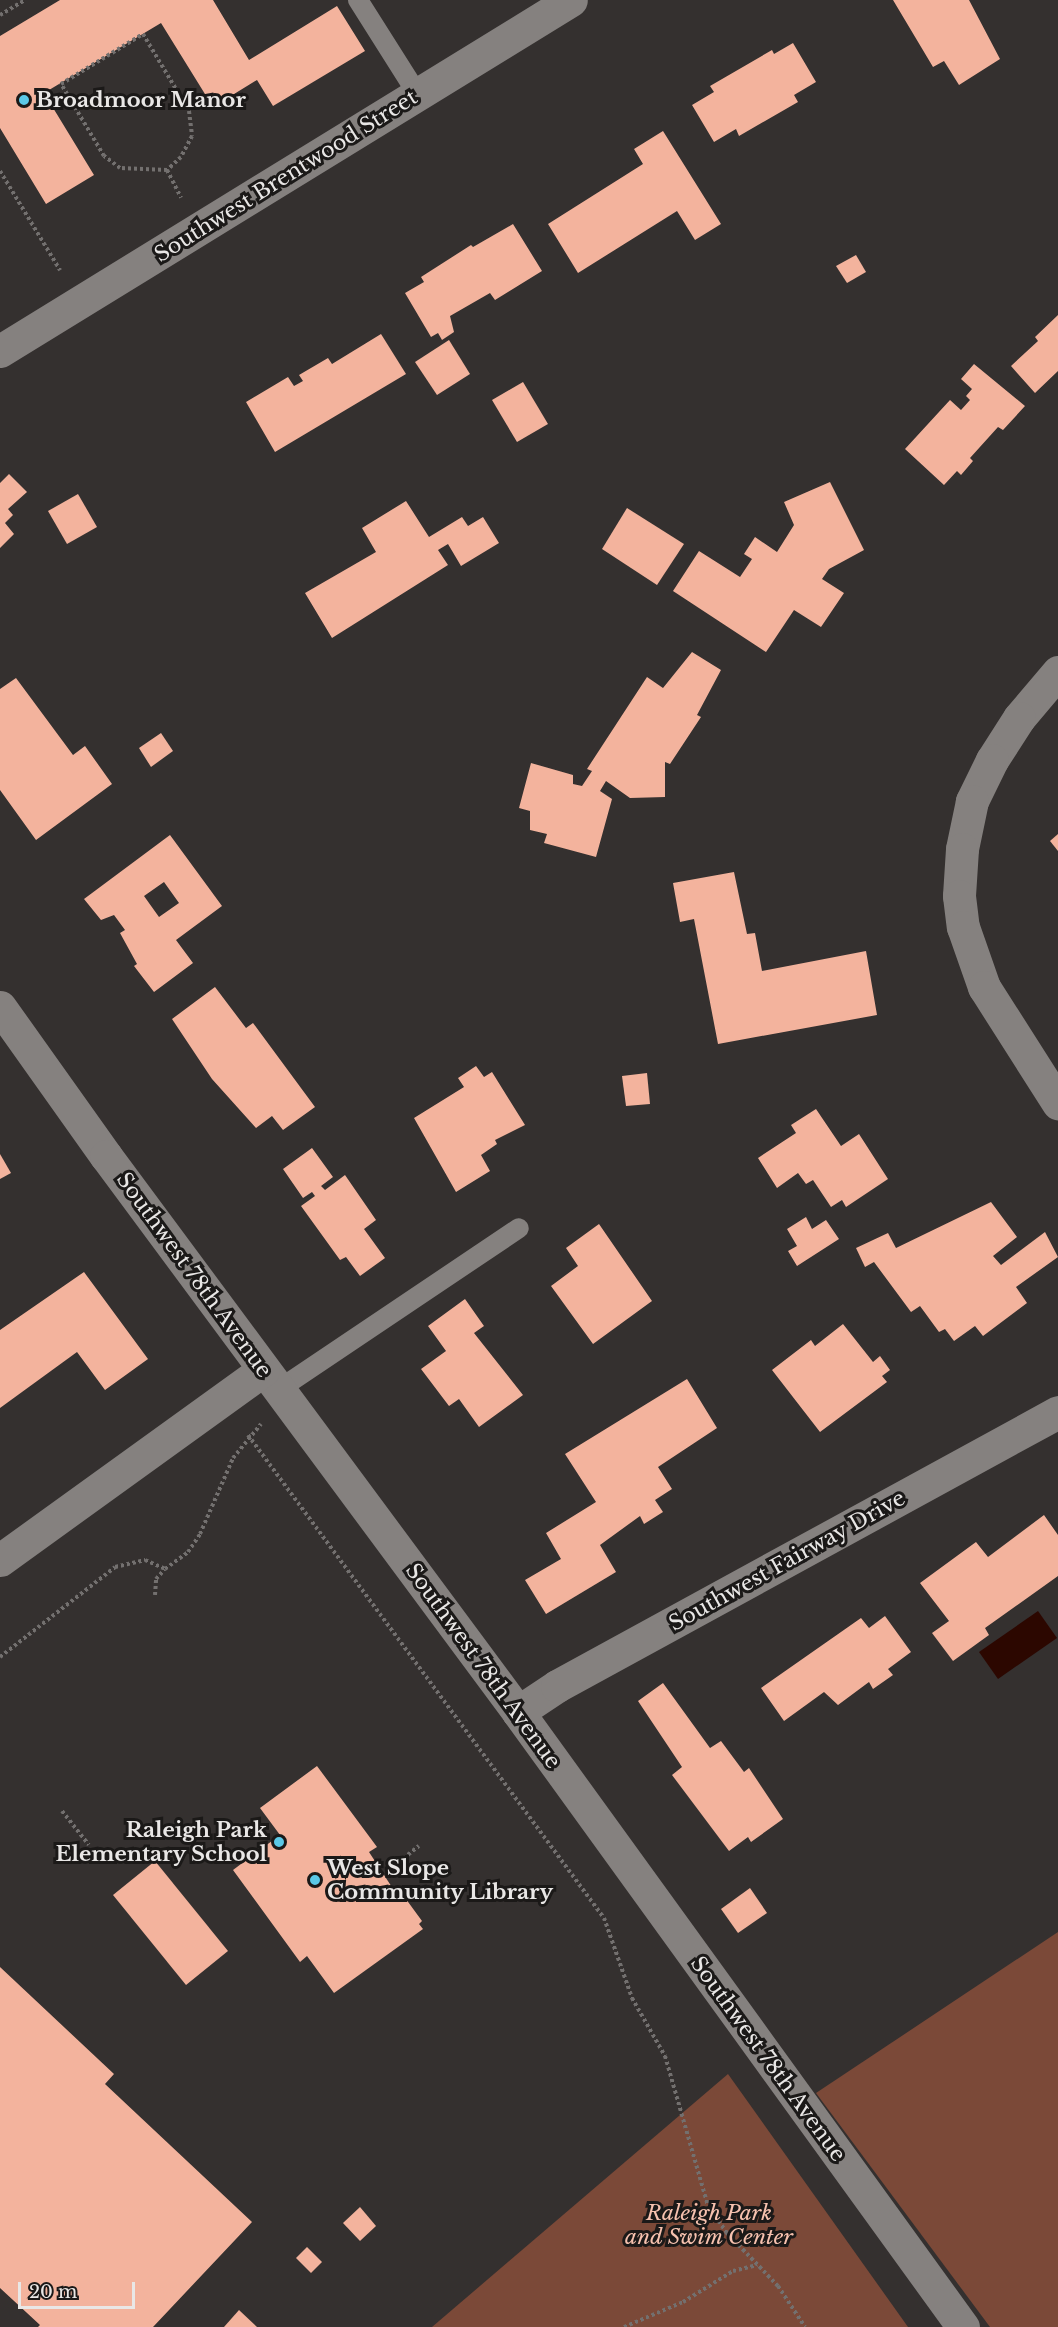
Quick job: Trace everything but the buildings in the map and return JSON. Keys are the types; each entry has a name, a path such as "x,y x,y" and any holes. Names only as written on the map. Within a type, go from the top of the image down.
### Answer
{"street":[{"name":"Southwest Brentwood Street","path":"0,351 571,0"},
{"path":"1058,672 1019,718 992,760 972,801 962,849 959,896 963,927 984,987 1058,1103"},
{"name":"Southwest 78th Avenue","path":"0,1006 277,1388 518,1712 963,2327"},
{"path":"0,1560 277,1388"},
{"name":"Southwest Fairway Drive","path":"518,1712 567,1680 1058,1413"}],"lane":[{"path":"358,0 418,95"},
{"path":"277,1388 519,1228"}],"path":[{"path":"0,15 25,0"},
{"path":"143,34 189,111 192,135 168,171 120,168 104,156 60,84 143,34"},
{"path":"0,171 79,303"},
{"path":"168,171 198,231"},
{"path":"155,1595 156,1579 195,1543 226,1472 277,1388"},
{"path":"248,1435 362,1593 503,1776 604,1918 632,1998 665,2056 708,2206 757,2265 778,2286 805,2327"},
{"path":"0,1658 115,1567 145,1560 165,1569"},
{"path":"62,1811 89,1845"},
{"path":"394,1866 419,1846"},
{"path":"624,2327 683,2302 733,2271 757,2265"}],"green space":[{"path":"1058,1932 1058,2327 990,2327 816,2093"},
{"name":"Raleigh Park and Swim Center","path":"728,2074 908,2327 432,2327"}],"shaded area":[{"path":"1038,1611 1057,1638 998,1679 979,1652"}],"place":[{"name":"Broadmoor Manor","path":"24,100"},
{"name":"Raleigh Park Elementary School","path":"279,1842"},
{"name":"West Slope Community Library","path":"315,1880"}]}
